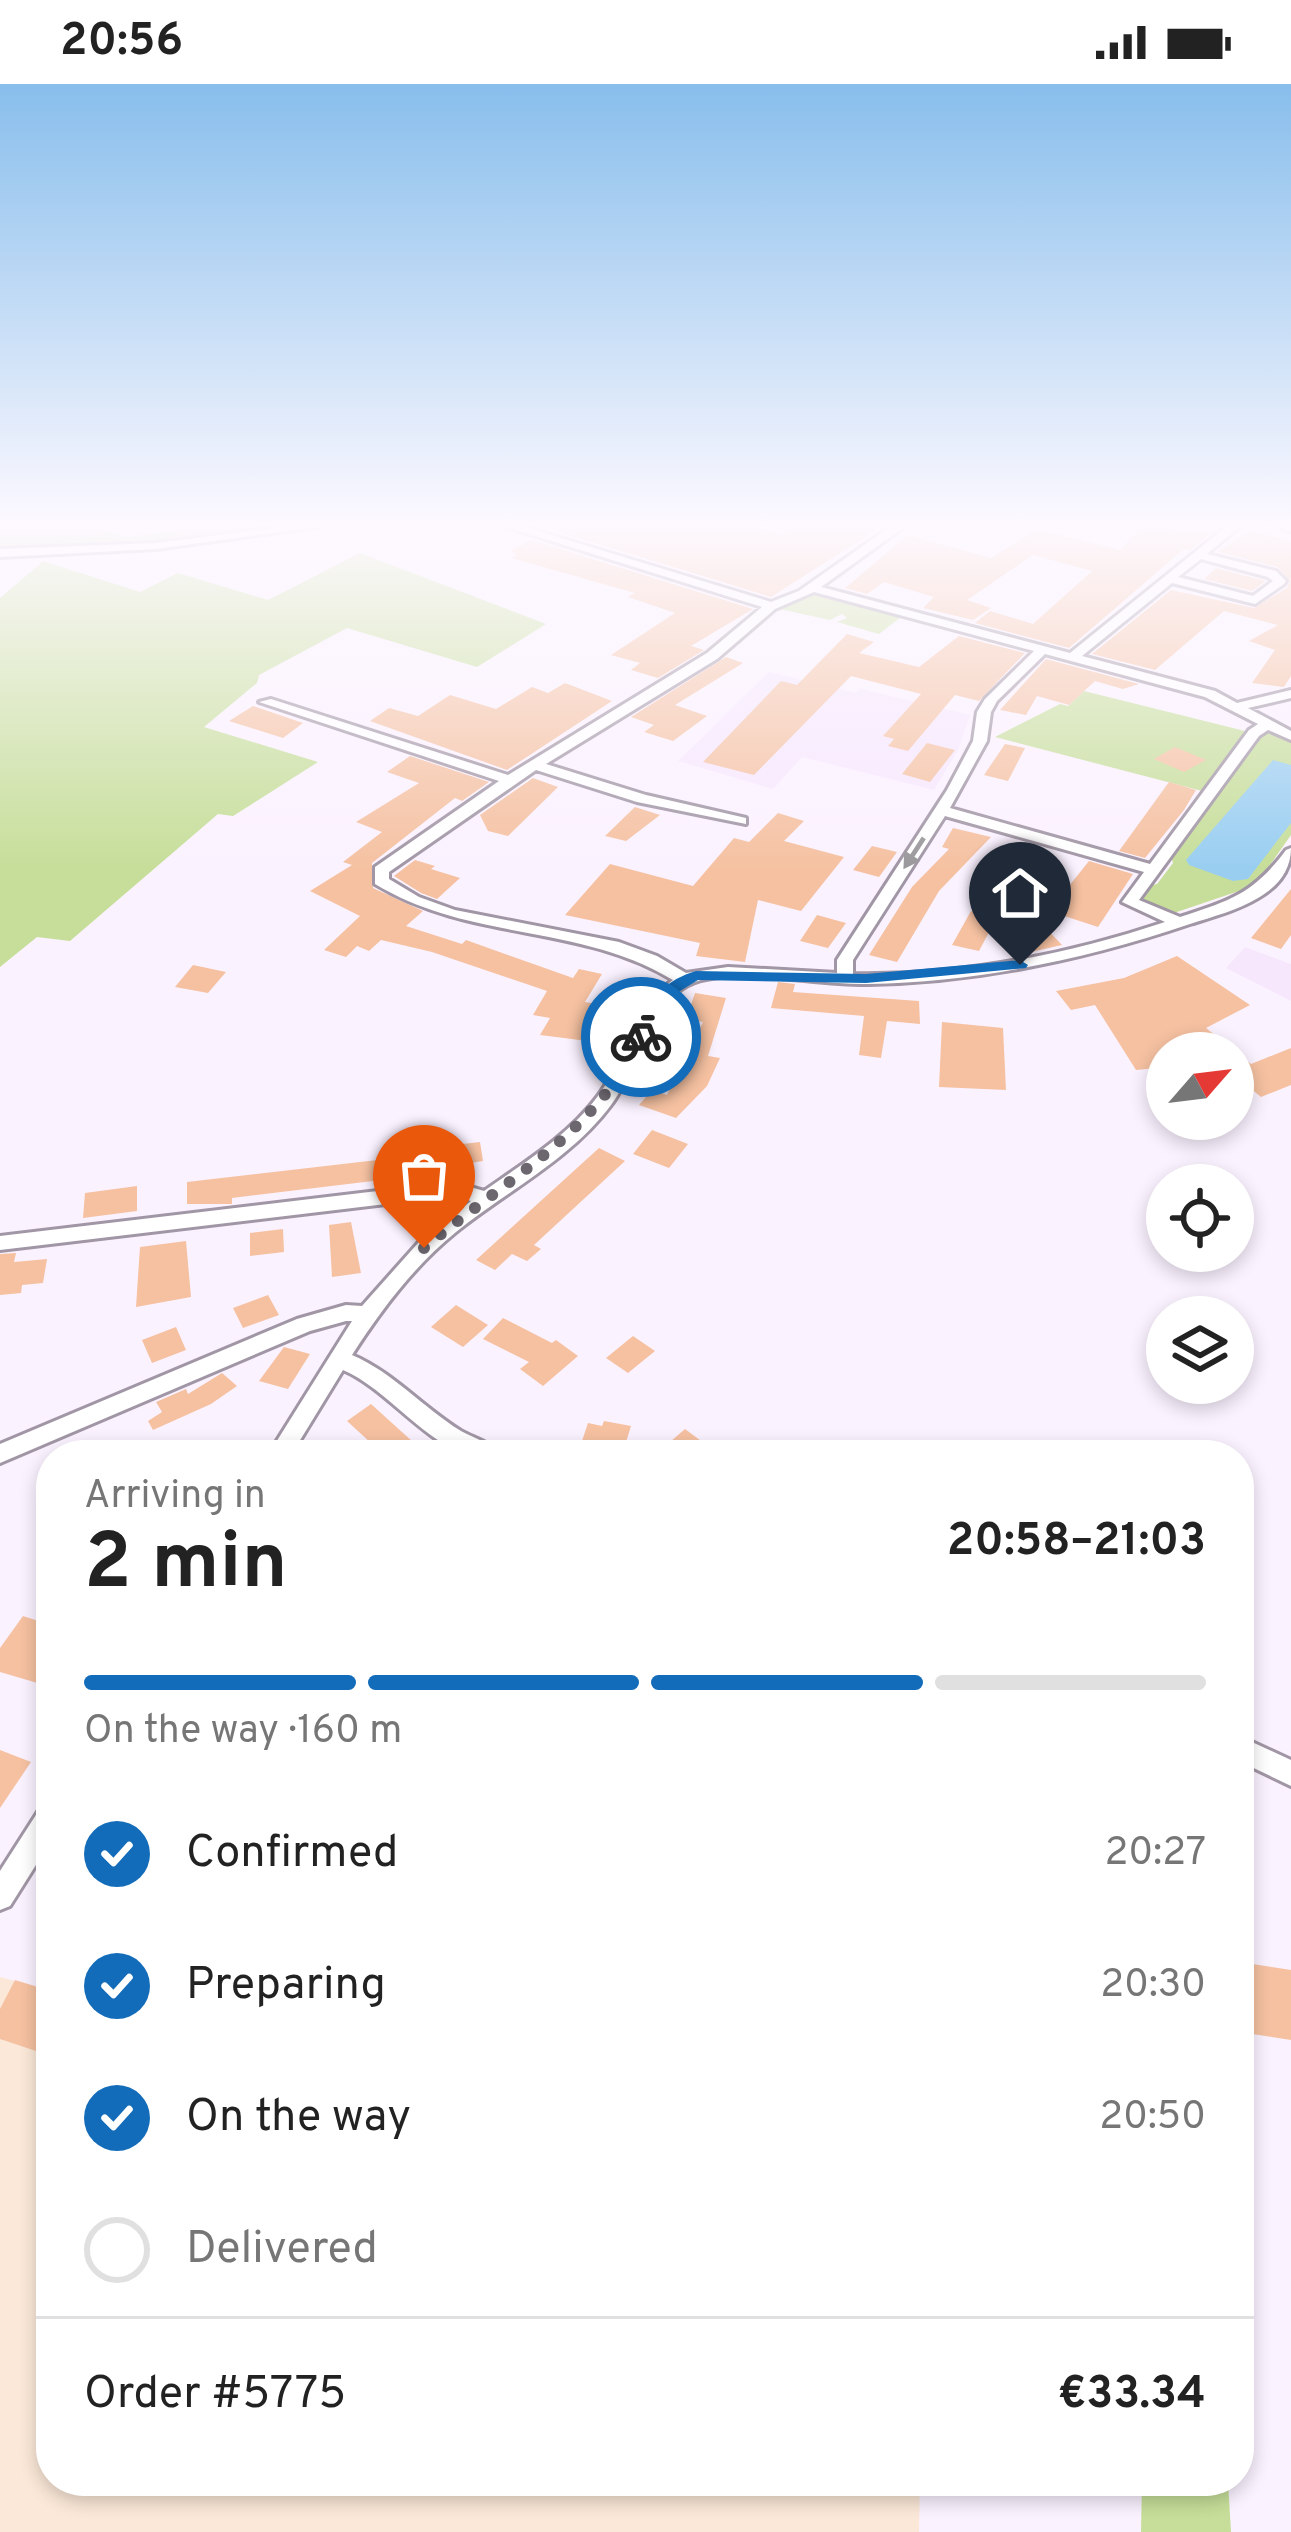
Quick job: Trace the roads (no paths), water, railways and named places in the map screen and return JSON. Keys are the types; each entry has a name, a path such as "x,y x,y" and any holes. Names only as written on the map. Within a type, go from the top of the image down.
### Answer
{"street":[{"path":"684,979 633,952 453,911 404,895 381,881 381,871 510,780 705,661 728,641"},
{"path":"1017,641 1240,706 1291,736"},
{"path":"1074,656 1093,641"},
{"path":"845,979 844,960 941,810 980,740 992,699 1043,648"},
{"path":"1240,706 1291,694"},
{"path":"266,702 510,780"},
{"path":"1178,921 1130,902 1211,798 1254,733 1269,723"},
{"path":"534,765 642,799 741,821"},
{"path":"941,810 1152,869"},
{"path":"289,1440 370,1314 424,1248 603,1103 624,1073 660,997 684,979 727,973 845,979 932,976 1020,965 1101,946 1262,890 1291,853"},
{"path":"0,1243 453,1189 485,1198"},
{"path":"0,1454 304,1325 346,1312 370,1314"},
{"path":"341,1360 370,1372 460,1440"},
{"path":"1254,1755 1291,1773"},
{"path":"0,1897 36,1840"}],"water":[{"path":"1273,760 1291,765 1291,823 1248,879 1233,881 1189,865 1186,860"}]}
